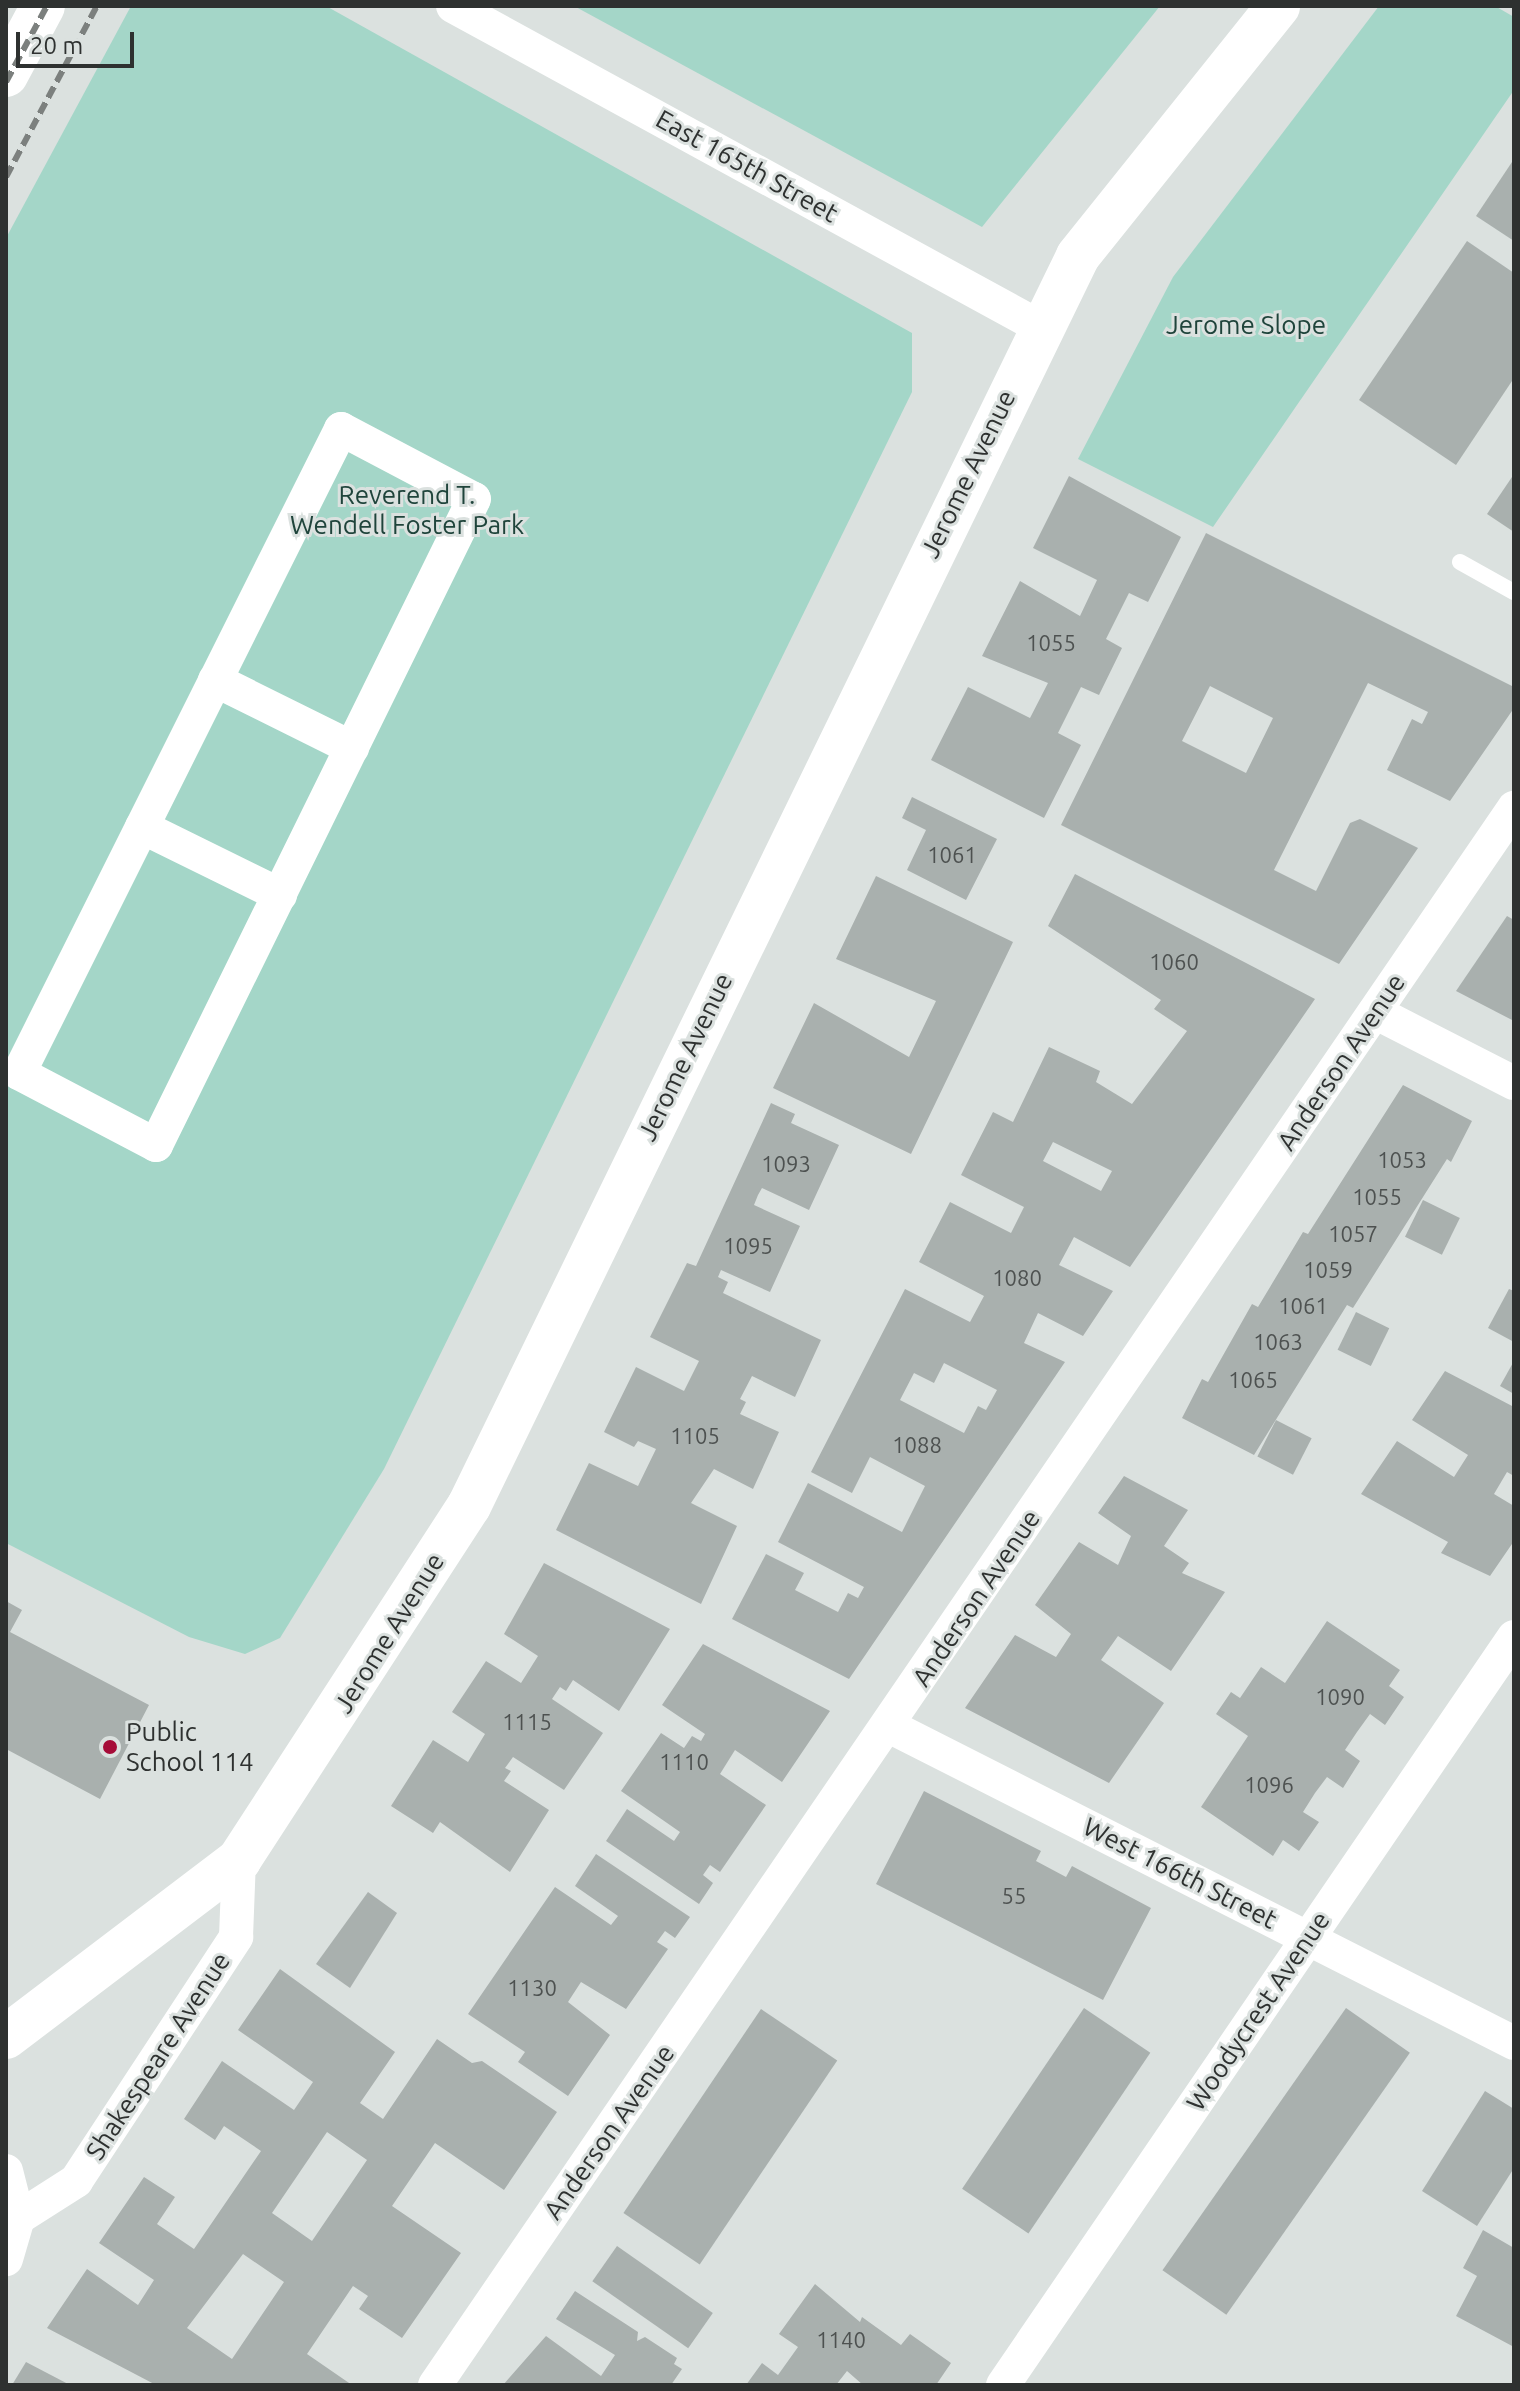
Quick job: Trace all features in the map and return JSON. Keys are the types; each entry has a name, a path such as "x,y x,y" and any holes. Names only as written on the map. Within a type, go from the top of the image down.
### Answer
{"main road":[{"path":"6,75 43,6"},
{"name":"Jerome Avenue","path":"6,2037 239,1860 469,1506 1040,327 1078,256 1278,6"}],"street":[{"name":"East 165th Street","path":"453,6 1040,327"},
{"path":"341,429 474,499 352,748 156,1145 19,1073 341,429"},
{"path":"215,680 352,748"},
{"name":"Anderson Avenue","path":"435,2385 889,1726 1514,808"},
{"path":"142,827 280,895"},
{"path":"1375,1012 1514,1083"},
{"name":"Woodycrest Avenue","path":"1003,2385 1514,1637"},
{"name":"West 166th Street","path":"889,1726 1514,2043"},
{"name":"Shakespeare Avenue","path":"18,2218 76,2181 236,1937 239,1860"},
{"path":"6,2171 18,2218 6,2259"}],"lane":[{"path":"1460,562 1514,592"}],"green space":[{"name":"Reverend T. Wendell Foster Park","path":"131,6 326,6 912,333 912,392 384,1469 280,1638 245,1654 189,1637 6,1543 6,238"},
{"path":"574,6 1160,6 982,227"},
{"name":"Jerome Slope","path":"1379,6 1495,6 1514,17 1514,90 1213,527 1078,459 1173,277"}],"building":[{"path":"1514,159 1514,241 1476,216"},
{"path":"1467,241 1514,273 1514,378 1456,465 1359,400"},
{"path":"1514,474 1514,532 1487,514"},
{"path":"1069,476 1181,537 1148,602 1129,593 1106,639 1122,648 1099,695 1081,687 1058,733 1081,745 1044,818 931,760 968,687 1030,718 1048,683 982,656 1020,581 1080,616 1097,580 1033,548"},
{"path":"1206,533 1514,687 1514,708 1450,801 1387,770 1412,719 1422,724 1428,712 1368,683 1274,870 1316,891 1350,823 1360,819 1418,848 1339,964 1061,825","holes":["1210,686 1273,718 1246,773 1182,741"]},
{"path":"912,797 997,839 966,900 907,870 926,830 902,818"},
{"path":"1075,874 1315,999 1130,1267 1074,1237 1059,1265 1113,1291 1083,1336 1038,1313 1024,1343 1065,1362 849,1679 732,1619 766,1554 804,1573 795,1590 838,1612 848,1593 858,1598 864,1587 778,1542 808,1483 902,1532 925,1486 870,1457 852,1493 811,1472 905,1289 970,1322 984,1296 919,1262 950,1202 1011,1233 1024,1207 961,1175 993,1112 1013,1122 1049,1047 1100,1071 1096,1082 1132,1104 1187,1031 1154,1009 1161,1000 1048,926","holes":["1053,1142 1112,1171 1101,1191 1043,1161","944,1363 997,1390 986,1410 978,1406 964,1433 900,1400 914,1373 934,1383"]},
{"path":"876,876 1013,942 911,1154 773,1088 814,1003 909,1057 936,1001 836,959"},
{"path":"1507,916 1514,920 1514,1021 1456,991"},
{"path":"1403,1085 1472,1121 1451,1162 1447,1159 1353,1308 1347,1305 1254,1455 1182,1418 1202,1379 1208,1382 1252,1304 1258,1307 1303,1232 1308,1234"},
{"path":"771,1103 795,1114 791,1123 839,1145 809,1210 762,1188 758,1195 754,1205 800,1226 770,1292 721,1270 718,1277 728,1282 723,1293 821,1340 795,1397 752,1376 740,1399 746,1402 740,1414 779,1432 753,1489 714,1469 691,1503 737,1526 701,1604 556,1530 589,1463 638,1486 656,1449 638,1441 634,1447 604,1432 636,1367 684,1391 699,1361 650,1337 687,1263 696,1266"},
{"path":"1423,1200 1460,1218 1442,1255 1405,1237"},
{"path":"1509,1289 1514,1291 1514,1342 1488,1328"},
{"path":"1356,1312 1389,1328 1371,1366 1338,1350"},
{"path":"1514,1361 1514,1394 1500,1386"},
{"path":"1445,1371 1514,1407 1514,1476 1507,1472 1494,1494 1514,1506 1514,1541 1490,1576 1441,1553 1448,1542 1361,1494 1397,1441 1454,1477 1468,1455 1412,1420"},
{"path":"1276,1420 1312,1438 1293,1475 1257,1457"},
{"path":"1124,1476 1188,1510 1164,1546 1189,1563 1182,1573 1225,1592 1171,1671 1118,1636 1101,1660 1164,1703 1109,1783 965,1708 1015,1635 1056,1657 1071,1634 1035,1605 1079,1542 1118,1565 1131,1536 1098,1513"},
{"path":"544,1563 670,1629 619,1711 573,1680 566,1691 560,1687 552,1699 603,1733 564,1790 513,1757 505,1768 511,1771 504,1781 549,1810 510,1872 440,1822 433,1833 391,1806 433,1740 468,1762 485,1734 452,1712 486,1661 521,1683 538,1656 504,1634"},
{"path":"6,1601 22,1610 10,1632 149,1705 100,1799 6,1749"},
{"path":"1327,1621 1400,1670 1389,1686 1404,1697 1385,1725 1370,1714 1357,1732 1345,1750 1360,1761 1343,1788 1327,1777 1315,1793 1303,1812 1319,1822 1299,1851 1283,1840 1273,1856 1201,1807 1248,1736 1216,1714 1231,1692 1240,1698 1261,1667 1285,1683"},
{"path":"703,1644 830,1711 782,1782 735,1750 720,1774 766,1805 720,1872 710,1865 703,1875 713,1883 699,1904 606,1841 627,1809 674,1841 680,1832 621,1791 661,1733 684,1748 692,1736 701,1741 705,1734 662,1705"},
{"path":"924,1791 1041,1851 1036,1861 1066,1877 1072,1866 1151,1908 1103,2000 876,1884"},
{"path":"596,1854 690,1917 675,1938 665,1931 657,1942 668,1949 626,2009 581,1982 568,2002 610,2035 568,2096 518,2062 525,2052 468,2014 555,1887 611,1925 618,1916 575,1886"},
{"path":"368,1892 397,1913 350,1988 316,1964"},
{"path":"280,1969 395,2052 360,2103 383,2119 437,2039 472,2063 482,2061 557,2112 504,2190 435,2143 392,2206 461,2253 402,2338 359,2309 368,2296 353,2286 307,2354 352,2385 156,2385 47,2328 87,2269 138,2305 154,2280 99,2243 144,2177 175,2197 157,2224 194,2249 261,2151 224,2126 215,2140 184,2119 222,2061 294,2110 313,2082 238,2030","holes":["327,2132 367,2160 312,2241 272,2213","243,2254 284,2282 232,2359 187,2328"]},
{"path":"1084,2008 1150,2053 1028,2233 962,2189"},
{"path":"1346,2008 1410,2053 1226,2315 1162,2270"},
{"path":"761,2009 837,2060 700,2264 623,2213"},
{"path":"1485,2091 1514,2109 1514,2168 1477,2226 1422,2191"},
{"path":"1483,2230 1514,2248 1514,2347 1456,2316 1477,2276 1463,2268"},
{"path":"617,2246 713,2313 688,2348 592,2281"},
{"path":"815,2284 860,2322 862,2317 901,2345 910,2334 951,2363 936,2385 863,2385 847,2371 836,2385 746,2385 762,2363 778,2375 798,2347 779,2334"},
{"path":"575,2291 638,2332 637,2341 645,2337 677,2358 674,2364 682,2369 671,2385 503,2385 546,2336 601,2376 615,2355 556,2319"},
{"path":"26,2362 70,2385 12,2385"}],"railway":[{"path":"6,82 47,6"},
{"path":"6,177 97,6"}],"place":[{"name":"Public School 114","path":"110,1747"}]}
